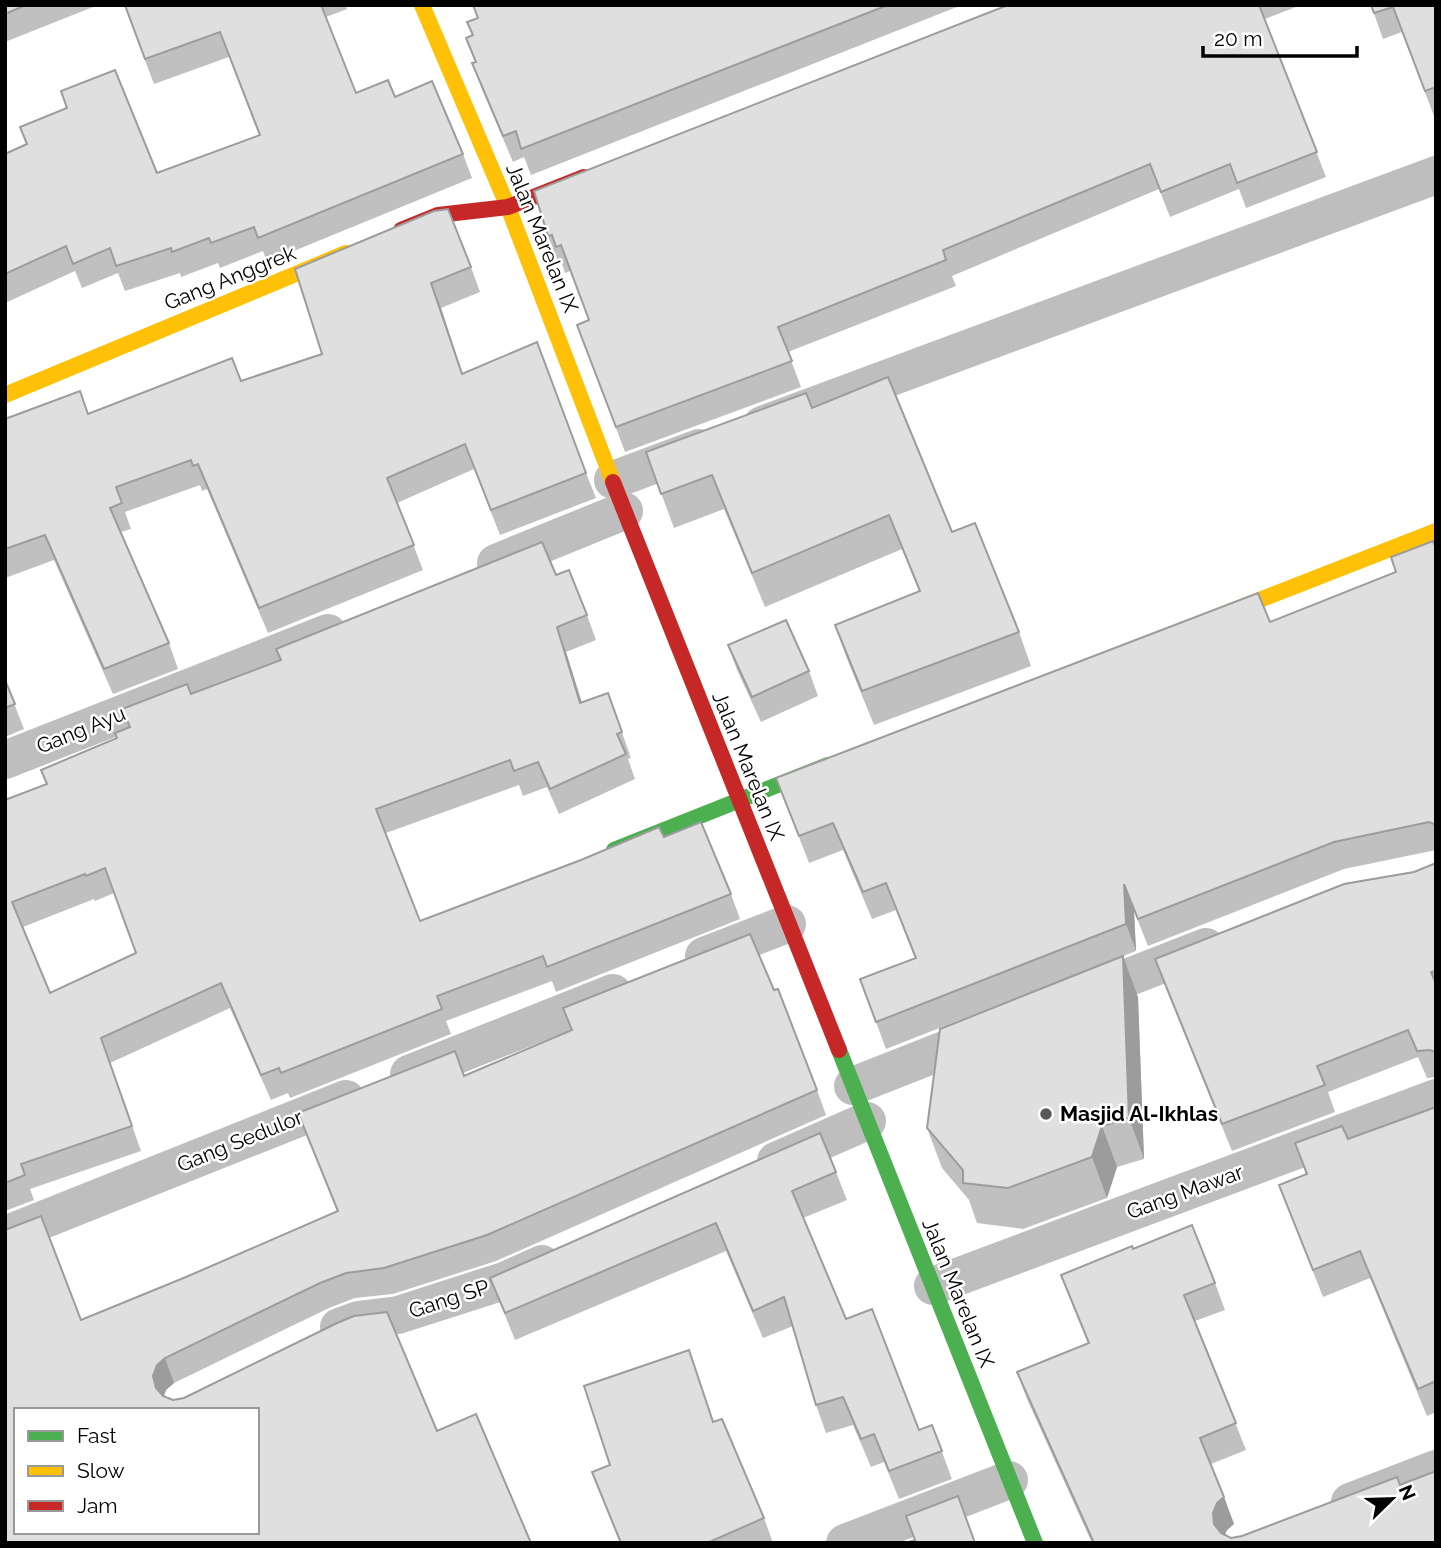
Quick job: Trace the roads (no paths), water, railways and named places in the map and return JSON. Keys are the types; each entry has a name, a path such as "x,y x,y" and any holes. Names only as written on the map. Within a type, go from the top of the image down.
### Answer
{"main road":[{"name":"Jalan Marelan IX","path":"422,5 508,207 787,924 1035,1543"},
{"path":"387,236 438,215 508,207 598,172"},
{"name":"Gang Anggrek","path":"5,395 361,247"},
{"path":"1201,623 1436,531"},
{"path":"603,855 841,760"}],"street":[{"path":"459,579 618,495 1436,175"},
{"name":"Gang Ayu","path":"5,760 360,620"},
{"name":"Gang Sedulor","path":"5,1235 787,924"},
{"path":"1056,1006 1234,936"},
{"path":"853,1086 1018,1021"},
{"name":"Gang Mawar","path":"933,1286 1436,1098"},
{"path":"742,1176 867,1121"},
{"name":"Gang SP","path":"313,1340 358,1320 398,1315 504,1281 579,1248"},
{"path":"1321,1513 1436,1469"},
{"path":"845,1543 1009,1480"}],"place":[{"name":"Masjid Al-Ikhlas","path":"1046,1114"}]}
